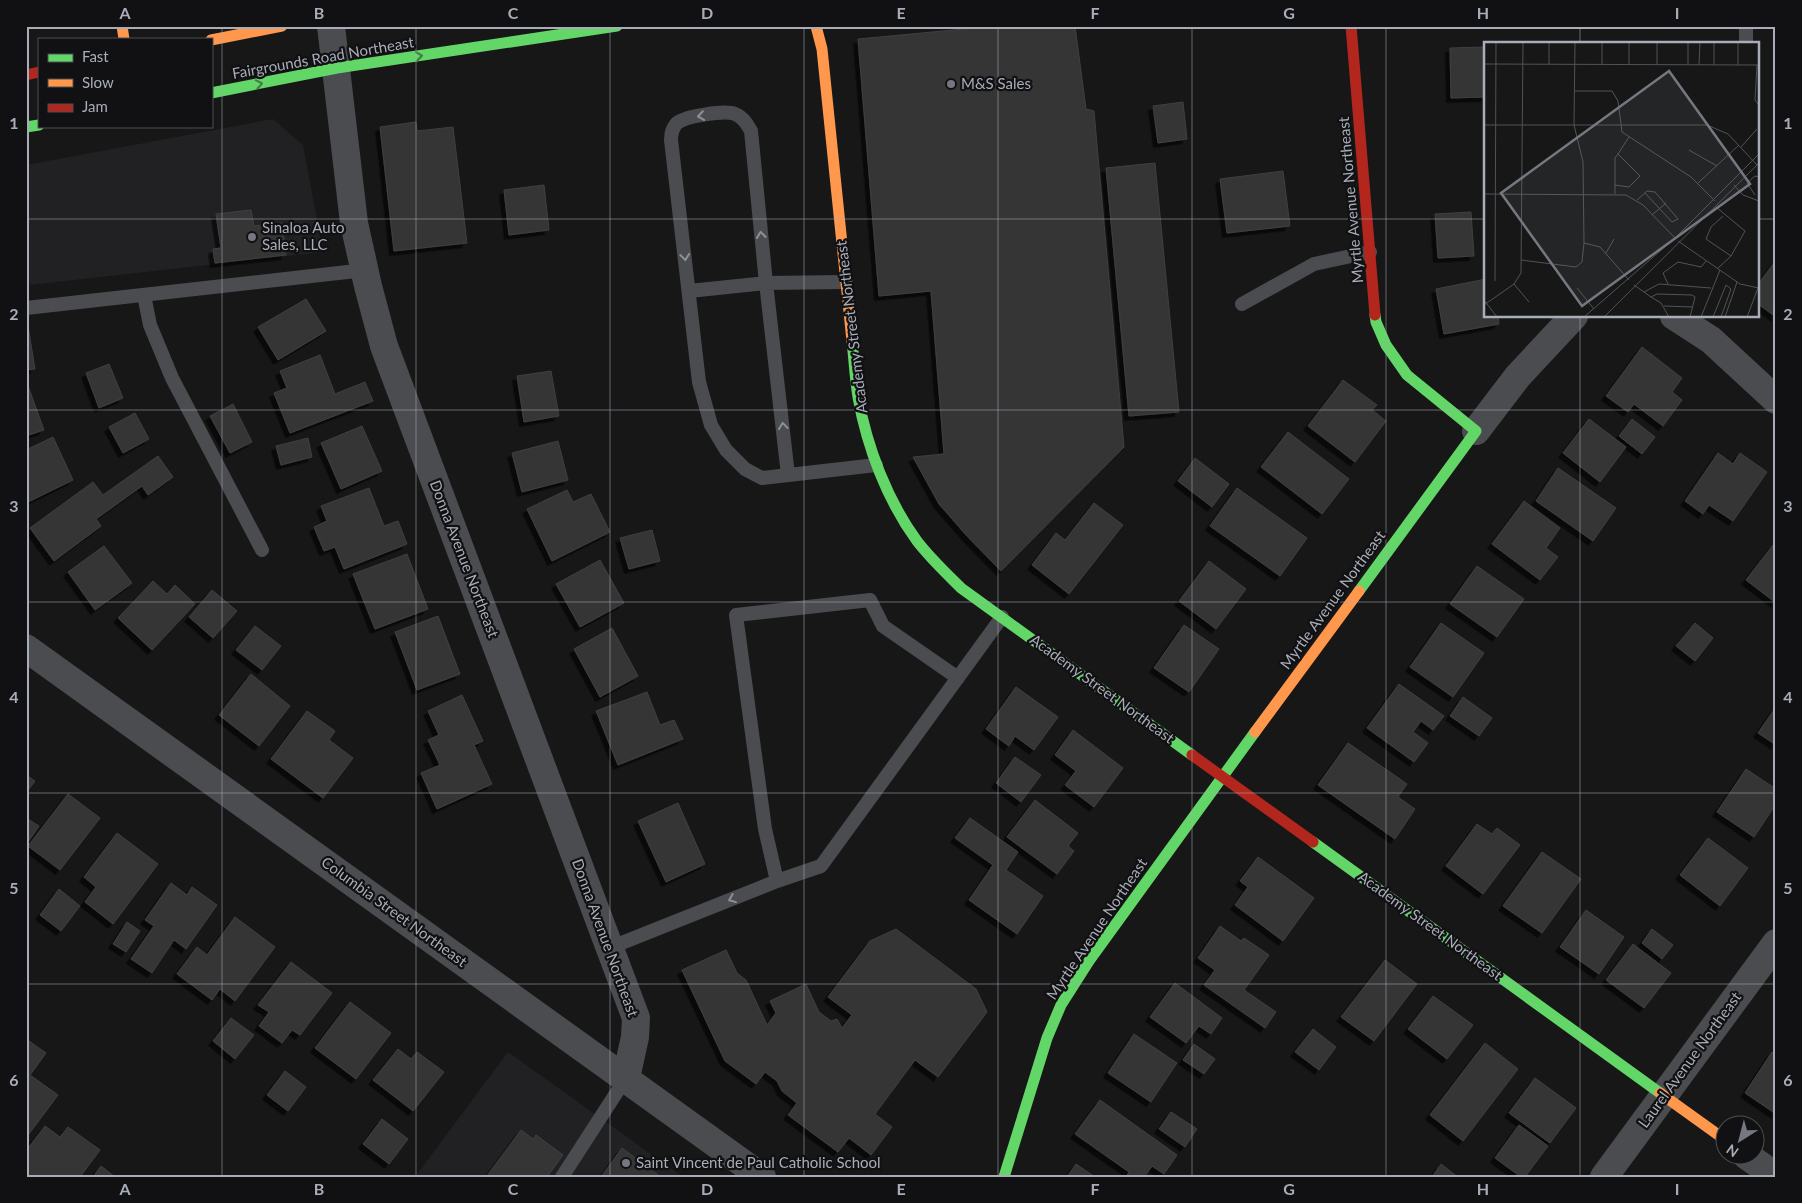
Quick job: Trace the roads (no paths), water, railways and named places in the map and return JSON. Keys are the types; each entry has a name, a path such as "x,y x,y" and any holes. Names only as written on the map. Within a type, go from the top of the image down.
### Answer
{"street":[{"path":"212,40 282,26"},
{"name":"Donna Avenue Northeast","path":"331,26 354,222 384,346 636,1018 635,1037 626,1078"},
{"name":"Fairgrounds Road Northeast","path":"212,93 337,68 617,26"},
{"name":"Academy Street Northeast","path":"816,26 822,49 858,398 867,438 889,495 908,527 930,557 961,588 1714,1132"},
{"name":"Myrtle Avenue Northeast","path":"1004,1177 1047,1038 1061,1005 1089,962 1222,776 1476,431 1407,375 1386,344 1376,322 1351,26"},
{"path":"1476,431 1518,376 1572,318"},
{"path":"1677,318 1712,340 1776,400"},
{"name":"Columbia Street Northeast","path":"26,648 762,1177"},
{"name":"Laurel Avenue Northeast","path":"1604,1177 1776,943"},
{"path":"1762,1166 1776,1176"}],"lane":[{"path":"1746,26 1746,42"},
{"path":"788,474 751,131 745,121 727,112 688,118 678,122 671,130 671,140 699,382 711,426 726,450 745,469 762,478 876,465"},
{"path":"1242,304 1314,264 1370,252"},
{"path":"26,308 365,270"},
{"path":"689,291 766,283 846,282"},
{"path":"144,295 150,325 172,378 262,550"},
{"path":"777,881 766,829 736,615 870,600 883,626 958,678"},
{"path":"609,948 777,881 821,866 1002,617"},
{"path":"562,1177 626,1078"}],"place":[{"name":"M&S Sales","path":"951,84"},
{"name":"Sinaloa Auto Sales, LLC","path":"252,237"},
{"name":"Saint Vincent de Paul Catholic School","path":"626,1163"}]}
